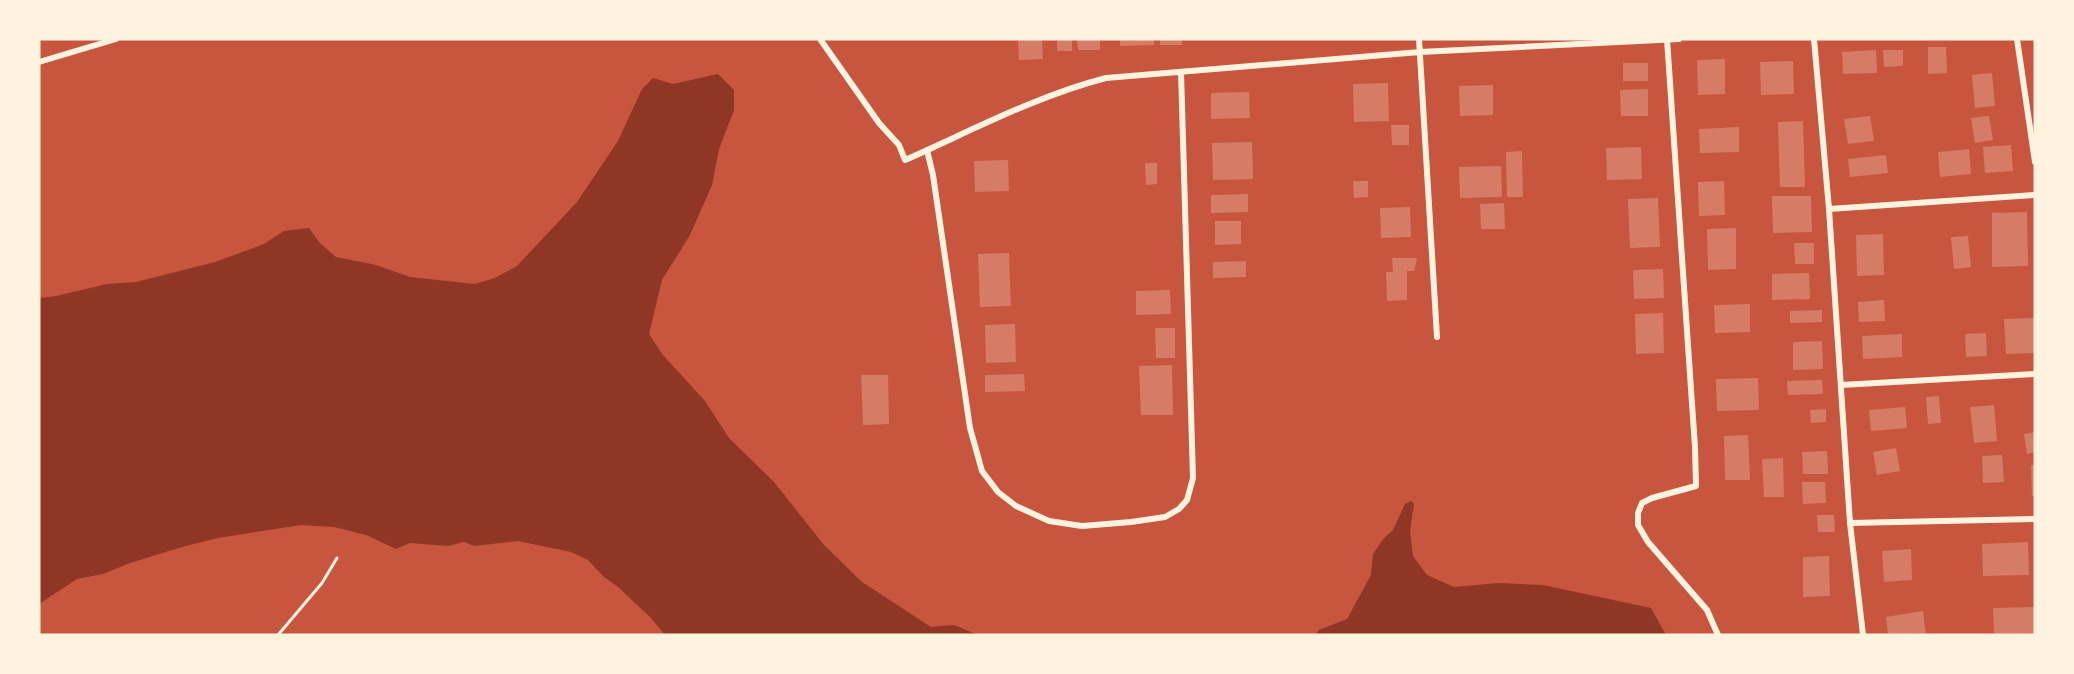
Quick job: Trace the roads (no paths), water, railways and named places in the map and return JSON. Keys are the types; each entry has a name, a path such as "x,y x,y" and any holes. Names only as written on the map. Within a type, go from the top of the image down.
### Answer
{"street":[{"path":"39,62 116,39"},
{"path":"820,39 879,123 899,145 905,160 1075,86 1106,78 1420,52 1679,39"},
{"path":"1419,39 1437,337"},
{"path":"1814,39 1829,209 1850,523 1863,635"},
{"path":"2017,39 2035,162"},
{"path":"1667,40 1696,486 1642,503 1638,513 1638,525 1648,542 1707,610 1718,635"},
{"path":"927,150 933,175 970,428 982,471 998,492 1016,506 1049,521 1082,526 1165,517 1179,509 1187,500 1193,478 1181,72"},
{"path":"1829,209 2035,195"},
{"path":"1841,385 2035,374"},
{"path":"1850,523 2035,519"}]}
